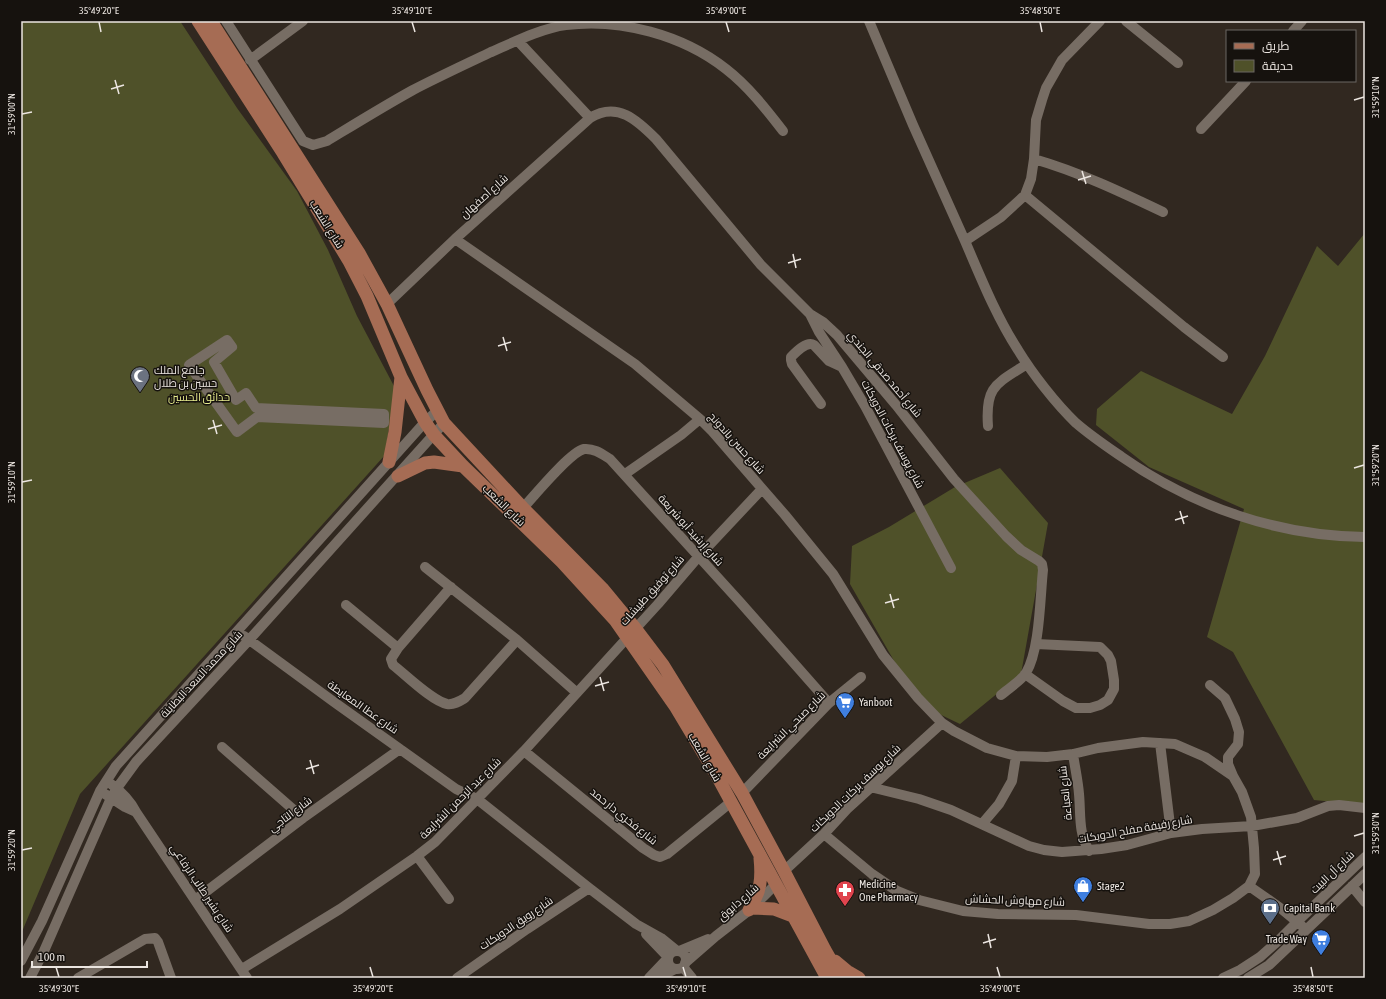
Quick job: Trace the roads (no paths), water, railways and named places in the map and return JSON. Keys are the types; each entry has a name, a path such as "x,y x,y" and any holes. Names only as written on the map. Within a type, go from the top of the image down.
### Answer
{"main road":[{"name":"شارع الشعب","path":"198,21 283,153 346,256 367,296 401,377 425,422 434,435 463,466 517,517 578,579 615,620 675,706 717,776 827,978"},
{"name":"شارع الشعب","path":"211,21 359,253 387,304 444,423 523,508 597,583 635,628 663,665 742,793 825,950 842,978"},
{"path":"389,462 395,432 401,377"},
{"path":"398,476 425,463 434,462 463,466"},
{"path":"760,854 761,880 751,909 770,908 795,917"},
{"path":"825,950 844,968 860,978"}],"street":[{"path":"226,21 303,141 313,146 327,140 437,78 518,41 548,29 564,25 583,23 605,23 627,26 670,39 709,57 726,69 763,106 784,131"},
{"path":"250,60 303,21"},
{"path":"869,21 965,242 1007,333 1027,364 1061,407 1096,439 1153,478 1174,489 1227,512 1257,522 1280,527 1326,535 1365,537"},
{"path":"965,242 1001,217 1026,194 1031,178 1034,159 1036,120 1046,88 1062,60 1100,21"},
{"path":"1126,21 1178,63"},
{"path":"1294,30 1302,21"},
{"path":"518,41 590,118"},
{"path":"1201,129 1245,82"},
{"name":"شارع أحمد صدقي الجندي","path":"603,112 614,111 625,114 637,121 647,130 680,167 761,266 810,314 823,322 837,335 950,474 990,520 1016,546 1042,564 1043,570 1036,644 1032,661 1025,674 1002,695"},
{"name":"شارع أصفهان","path":"387,304 455,239 590,118 603,112"},
{"path":"1034,159 1064,168 1100,182 1163,212"},
{"path":"1026,194 1184,327 1223,357"},
{"name":"شارع حسن باندونج","path":"455,239 635,364 700,419 785,514 833,574 854,605 883,655 918,698 942,724"},
{"name":"شارع يوسف بركات الدويكات","path":"810,314 819,332 865,406 951,568"},
{"path":"227,340 232,347 214,362 236,400 246,393 256,408 384,414 384,423 256,417 237,432 189,366 227,340"},
{"path":"821,404 792,364 791,357 811,343 829,361 842,367"},
{"path":"988,426 987,409 991,394 1000,383 1027,364"},
{"name":"شارع محمد السعد البطاينة","path":"21,961 42,921 100,791 116,766 425,422 437,411"},
{"path":"625,474 700,419"},
{"name":"شارع محمد السعد البطاينة","path":"30,978 44,951 111,798 136,762 249,640 398,476 444,423"},
{"name":"شارع إرشيد أبو شريعة","path":"523,508 578,451 588,449 597,451 610,459 699,556 829,704"},
{"name":"شارع توفيق طبيشات","path":"626,637 658,604 699,556 762,489"},
{"path":"425,567 517,640 576,692"},
{"path":"451,587 398,648 391,659 393,665 441,702 449,704 458,703 465,698 517,640"},
{"path":"346,605 398,648"},
{"name":"شارع عطا المعايطة","path":"237,631 456,789 477,799"},
{"name":"شارع عبد الرحمن الشرايعة","path":"245,974 417,856 450,827 524,750 626,637"},
{"path":"1025,674 1063,701 1076,708 1090,708 1100,705 1108,700 1114,689 1111,661 1104,650 1100,647 1036,644"},
{"name":"شارع صبحي الشرايعة","path":"742,793 829,704 861,677"},
{"path":"1210,685 1225,698 1235,719 1239,732 1238,744 1228,757 1228,764 1248,806 1252,826 1255,874 1249,886 1297,921 1306,930"},
{"path":"942,724 987,748 1016,756 1047,757 1143,742 1175,744 1199,754 1220,766 1233,776"},
{"name":"شارع يوسف بركات الدويكات","path":"784,871 824,834 870,787 942,724"},
{"path":"1160,743 1171,834"},
{"path":"222,747 303,818"},
{"name":"شارع التاجي","path":"195,900 303,818 400,749"},
{"name":"شارع فخري دار حمد","path":"524,750 643,848 654,855 663,856 671,852 730,802"},
{"name":"شارع العباءة","path":"1073,754 1079,794 1082,839 1089,851"},
{"path":"982,824 999,804 1012,781 1016,756"},
{"name":"شارع بشير طالب الرفاعي","path":"106,781 128,798 245,974"},
{"name":"شارع رفيفة مفلح الدويكات","path":"870,787 919,799 951,810 1029,846 1044,850 1062,852 1089,851 1127,845 1171,834 1202,829 1252,826 1304,816 1328,806 1365,808"},
{"name":"شارع بشير طالب الرفاعي","path":"100,791 125,807 136,812"},
{"path":"477,799 636,924 661,938 685,956 681,966"},
{"name":"شارع مهاوش الحشاش","path":"824,834 872,874 897,892 919,900 963,911 998,914 1076,915 1148,924 1170,924 1189,921 1203,916 1233,898 1249,886"},
{"path":"417,856 449,898"},
{"name":"شارع آل البيت","path":"1223,978 1240,970 1260,957 1365,857"},
{"name":"شارع آل البيت","path":"1248,978 1268,965 1365,874"},
{"name":"شارع دابوق","path":"657,978 681,966 751,909 776,884"},
{"path":"1352,886 1365,902"},
{"name":"شارع رويق الدويكات","path":"457,978 589,888"},
{"path":"636,924 668,957 669,964 681,966 692,978"},
{"name":"شارع دابوق","path":"678,951 716,936"},
{"path":"78,978 145,939 155,938 158,942 171,978"},
{"path":"649,978 673,952 678,951"}],"place":[{"name":"جامع الملك حسين بن طلال","path":"140,393"},
{"name":"Yanboot","path":"845,719"},
{"name":"Stage2","path":"1083,903"},
{"name":"Medicine One Pharmacy","path":"845,907"},
{"name":"Capital Bank","path":"1270,925"},
{"name":"Trade Way","path":"1321,956"}],"park label":[{"name":"حدائق الحسين","path":"199,397"}]}
